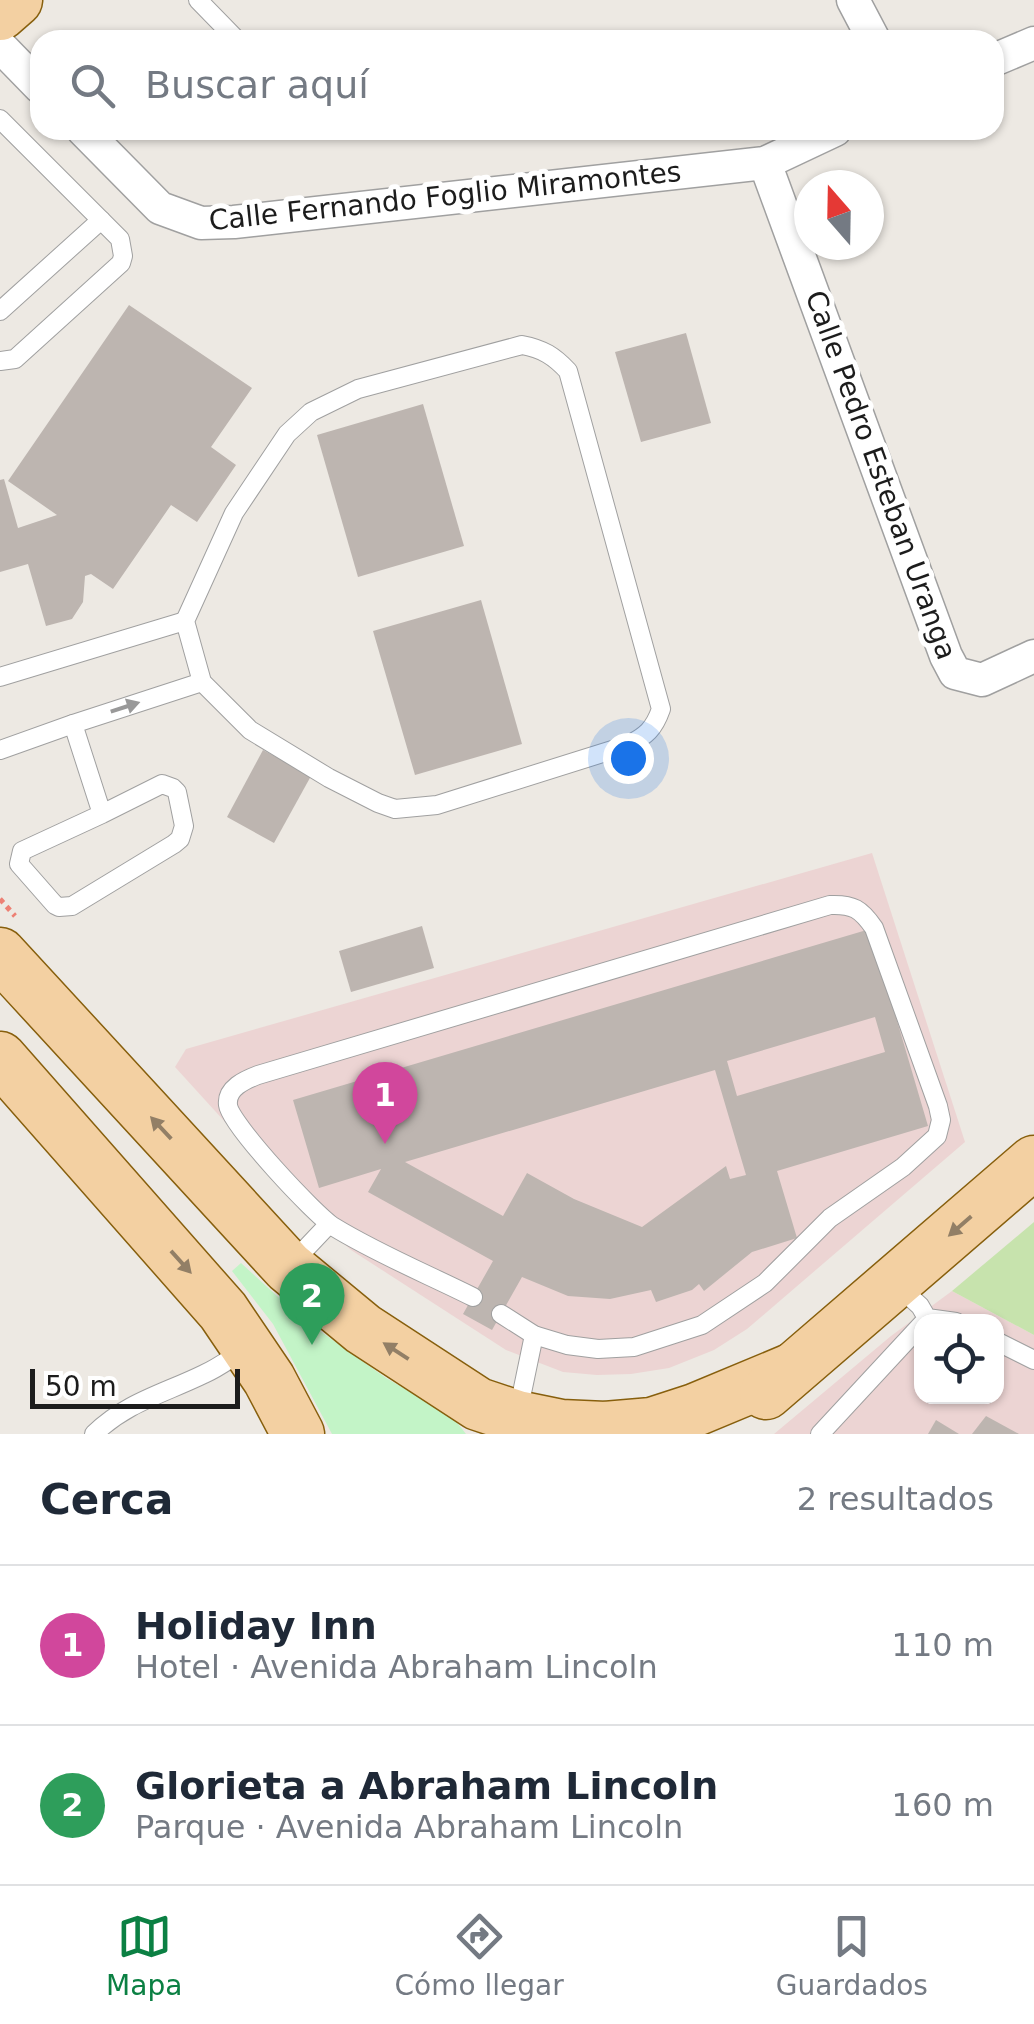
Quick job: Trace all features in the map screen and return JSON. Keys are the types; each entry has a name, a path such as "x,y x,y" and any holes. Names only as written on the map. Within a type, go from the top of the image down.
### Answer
{"main road":[{"path":"0,14 16,0"},
{"path":"0,954 288,1267 362,1330 495,1418 606,1428 652,1424 792,1370 917,1312 1034,1162"},
{"path":"0,1058 223,1310 269,1379 298,1434"},
{"path":"719,1434 792,1370"}],"street":[{"path":"853,0 869,30"},
{"path":"1004,56 1034,43"},
{"path":"0,46 30,77"},
{"name":"Calle Fernando Foglio Miramontes","path":"92,140 160,208 201,223 765,163 814,140"},
{"name":"Calle Pedro Esteban Uranga","path":"765,163 946,656 956,674 982,680 1034,656"}],"lane":[{"path":"198,0 227,30"},
{"path":"0,361 15,359 121,264 123,256 120,239 3,127"},
{"path":"0,311 101,220"},
{"path":"522,346 542,349 568,371 661,709 646,736 628,746 437,805 395,809 329,778 250,730 202,682 185,621 234,513 287,434 311,412 358,388 522,346"},
{"path":"0,677 185,621"},
{"path":"0,750 202,682"},
{"path":"73,724 102,814"},
{"path":"162,784 168,785 177,792 183,834 174,844 72,906 59,908 19,864 20,854 102,814 162,784"},
{"path":"472,1297 329,1224 282,1176 231,1114 227,1103 230,1092 243,1081 296,1063 830,905 857,907 874,928 931,1083 941,1120 938,1136 830,1218 765,1283 702,1326 634,1347 598,1349 534,1335 501,1314"},
{"path":"288,1267 329,1224"},
{"path":"820,1434 917,1312"},
{"path":"495,1418 534,1335"},
{"path":"1004,1345 1034,1360"},
{"path":"94,1434 134,1403 206,1374 248,1347"}],"shaded area":[{"path":"872,853 965,1142 747,1329 714,1350 669,1368 631,1374 563,1372 506,1350 351,1250 298,1202 175,1067 186,1049"},
{"path":"952,1291 995,1314 921,1314"},
{"path":"914,1319 914,1404 1004,1404 1004,1319 1034,1335 1034,1434 774,1434"}],"green space":[{"path":"1034,1222 1034,1335 1004,1319 1004,1314 995,1314 952,1291"},
{"path":"241,1263 299,1316 386,1378 452,1416 466,1434 332,1434 273,1324 232,1271"}],"building":[{"path":"129,305 252,388 211,447 236,465 197,522 171,505 113,589 91,574 85,576 83,602 72,619 46,626 28,564 0,572 0,480 4,479 18,528 57,515 8,481"},
{"path":"686,333 711,423 641,442 615,352"},
{"path":"423,404 464,546 358,577 317,435"},
{"path":"481,600 522,744 415,775 373,631"},
{"path":"263,750 311,776 274,843 227,817"},
{"path":"422,926 434,968 351,992 339,951"},
{"path":"870,929 928,1126 777,1171 797,1238 752,1252 704,1291 699,1284 656,1302 651,1290 610,1299 568,1296 522,1277 492,1330 463,1314 493,1261 368,1192 381,1169 319,1188 293,1100","holes":["875,1017 885,1052 737,1096 727,1061","715,1070 746,1175 730,1179 726,1166 642,1227 574,1199 527,1173 503,1216 405,1162"]},
{"path":"986,1416 1019,1434 972,1434"},
{"path":"936,1420 959,1434 928,1434"}],"place":[{"name":"Holiday Inn","path":"385,1144"},
{"name":"Glorieta a Abraham Lincoln","path":"312,1345"}]}
